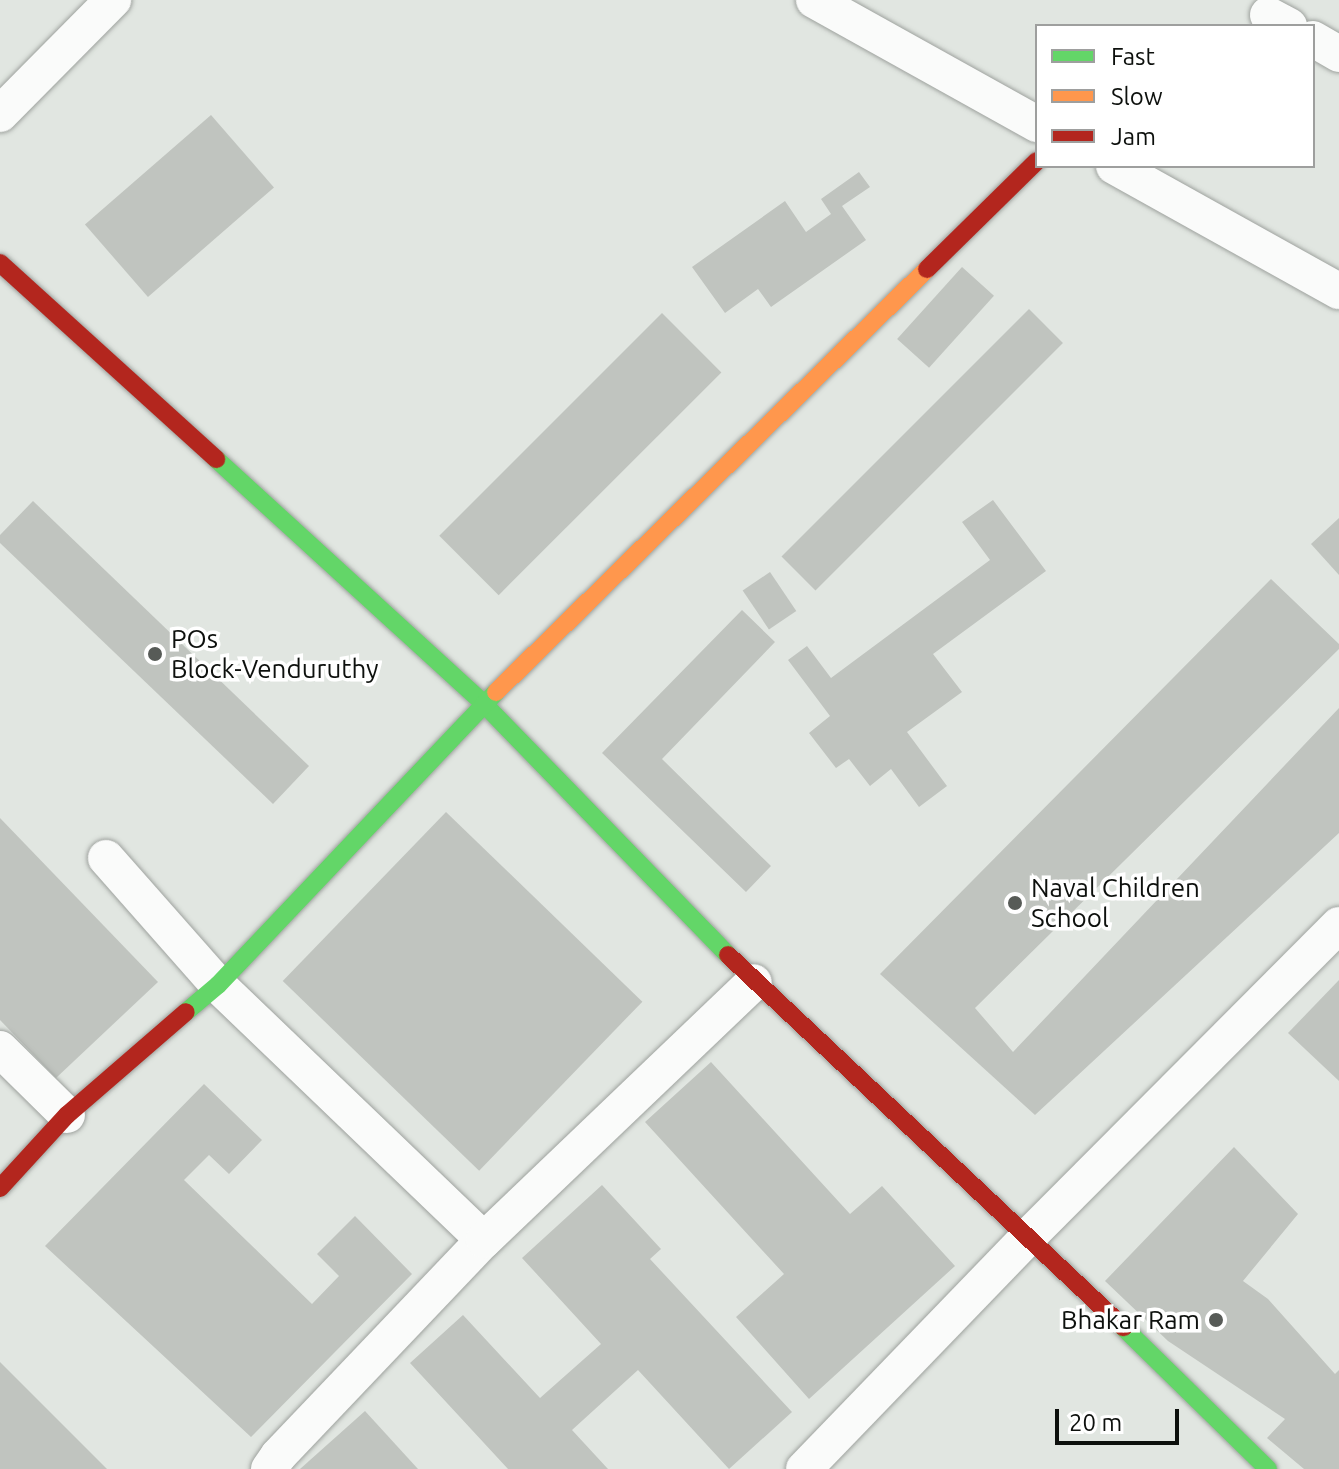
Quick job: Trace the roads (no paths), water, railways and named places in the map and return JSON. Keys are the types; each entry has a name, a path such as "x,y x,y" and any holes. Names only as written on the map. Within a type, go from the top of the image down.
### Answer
{"street":[{"path":"0,114 113,0"},
{"path":"814,0 1035,123"},
{"path":"1315,40 1339,54"},
{"path":"0,1188 67,1115 218,985 484,704 1035,163"},
{"path":"1118,168 1339,291"},
{"path":"0,263 484,704 754,982 1029,1236 1268,1469"},
{"path":"106,858 218,985 484,1240"},
{"path":"804,1469 1029,1236 1339,925"},
{"path":"269,1469 484,1240 754,982"},
{"path":"0,1049 67,1115"}],"place":[{"name":"POs Block-Venduruthy","path":"155,654"},
{"name":"Naval Children School","path":"1015,903"},
{"name":"Bhakar Ram","path":"1216,1320"}]}
